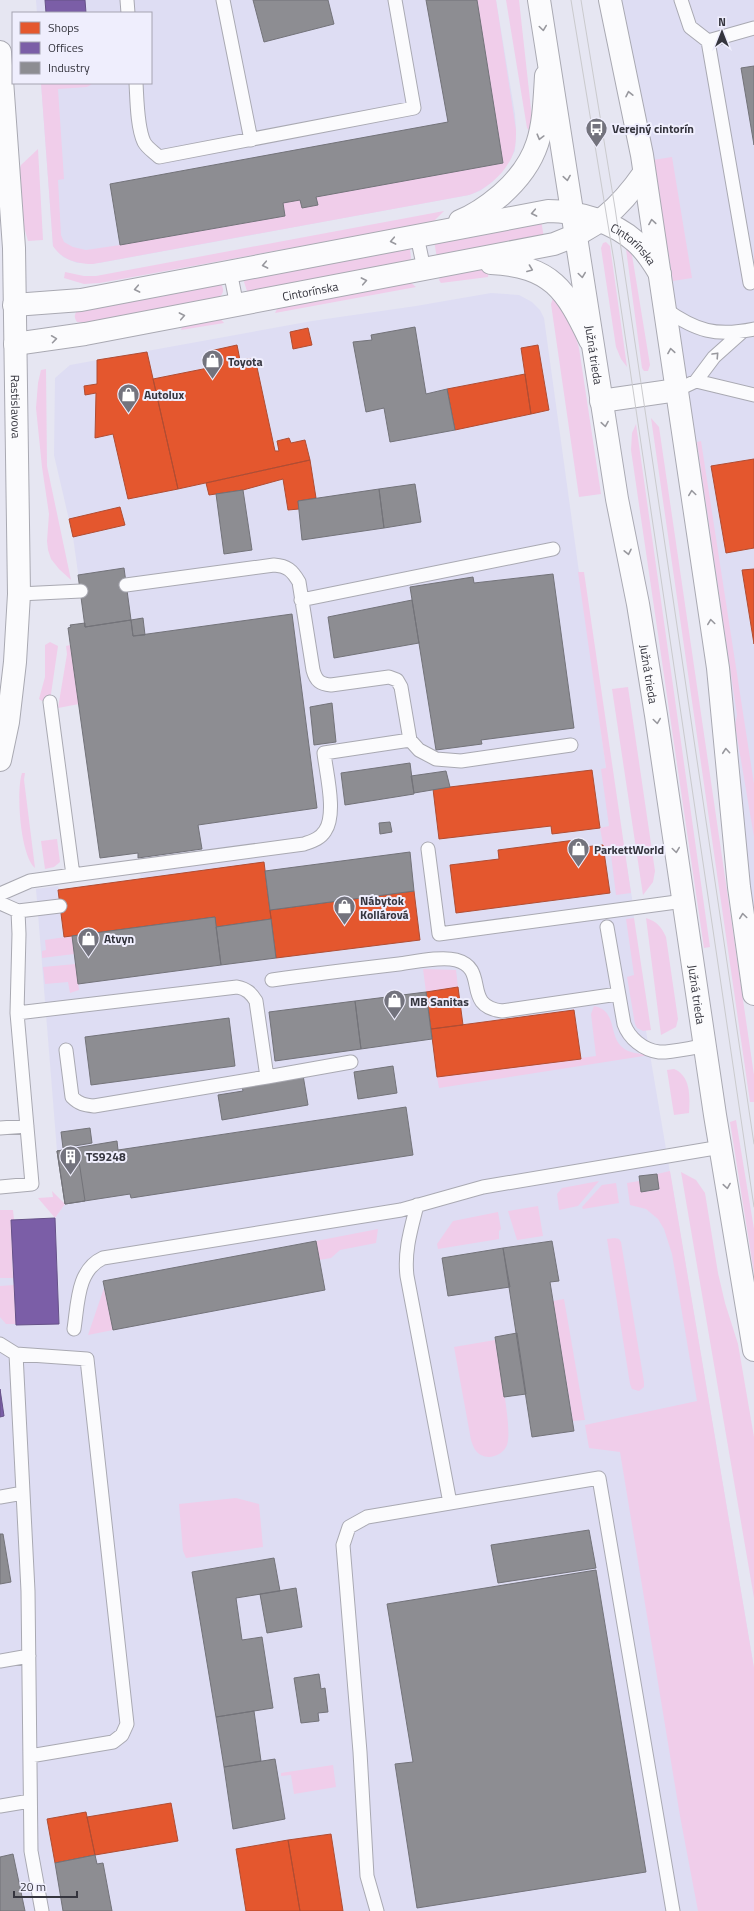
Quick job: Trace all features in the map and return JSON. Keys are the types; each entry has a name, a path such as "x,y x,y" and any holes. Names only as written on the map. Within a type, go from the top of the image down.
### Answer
{"street":[{"name":"Južná trieda","path":"539,0 617,499 638,604 705,1046 754,1350"},
{"path":"610,0 644,173 665,308 686,385 718,668 738,887 751,958 754,994"},
{"name":"Rastislavova","path":"0,52 14,248 19,594 15,662 8,722 0,760"},
{"path":"421,235 467,218 482,210 504,192 529,164 535,152 542,130 547,56"},
{"name":"Cintorínska","path":"15,344 85,334 237,306 554,244 577,236 600,221 632,190 644,173"},
{"name":"Cintorínska","path":"14,305 81,300 548,211 573,212 600,221 635,241 649,256 660,274"},
{"path":"464,262 520,266 546,277 562,291 572,305 592,344"},
{"path":"601,401 686,385"}],"lane":[{"path":"127,0 128,12"},
{"path":"223,0 251,140"},
{"path":"136,84 141,130 144,142 159,157 414,108 395,0"},
{"path":"681,0 690,27 708,41 750,283"},
{"path":"708,41 754,28"},
{"path":"421,235 424,269"},
{"path":"230,272 237,306"},
{"path":"665,308 691,326 707,331 727,334 748,330"},
{"path":"686,385 714,357 748,330"},
{"path":"686,385 754,395"},
{"path":"301,600 552,549"},
{"path":"126,585 274,566 285,566 293,573 298,582 316,679 321,684 331,685 389,677 397,680 401,687 410,740 419,750 436,759 461,761 571,746"},
{"path":"19,594 80,590"},
{"path":"50,702 73,875"},
{"path":"0,894 30,881 304,844 316,840 326,831 331,809 324,753 410,740"},
{"path":"428,849 439,934 684,901"},
{"path":"0,903 18,911 60,906"},
{"path":"0,1187 32,1184 17,1013 19,934 18,911"},
{"path":"607,926 618,994 627,1032 636,1042 659,1052 705,1046"},
{"path":"272,980 447,959 456,960 471,969 475,977 480,1000 484,1006 493,1010 502,1011 618,994"},
{"path":"17,1013 237,987 245,989 252,994 256,1001 266,1077"},
{"path":"66,1050 72,1097 77,1102 85,1106 94,1106 351,1062"},
{"path":"0,1128 27,1126"},
{"path":"74,1329 81,1288 86,1271 94,1262 103,1258 393,1211 483,1187 721,1148"},
{"path":"418,1205 407,1244 405,1260 450,1503"},
{"path":"0,1344 16,1354 87,1358 127,1724 122,1736 114,1742 30,1756"},
{"path":"16,1354 28,1592 31,1851 42,1911"},
{"path":"377,1911 366,1876 360,1752 343,1545 349,1526 368,1517 599,1478 673,1911"},
{"path":"0,1497 23,1493"},
{"path":"0,1661 29,1656"},
{"path":"0,1806 30,1801"}],"shaded area":[{"path":"36,0 496,0 515,114 515,151 505,168 492,182 480,191 469,195 99,263 77,263 63,257 53,246 41,84 152,84 152,12 37,12"},
{"path":"477,0 496,0 516,130 515,146 511,158 502,172 490,184 469,195 93,264 81,263 65,258 53,246 41,84 92,84 87,87 58,89 64,179 58,180 61,235 64,242 73,247 86,250 285,216 283,203 300,200 318,204 316,197 503,163"},
{"path":"506,0 519,0 532,118 531,133 527,128"},
{"path":"610,0 754,0 754,994 718,668"},
{"path":"38,149 43,240 28,241 24,227 19,171 21,165"},
{"path":"672,157 692,278 673,281 653,160"},
{"path":"444,211 434,221 422,224 100,283 84,284 64,278 65,272 84,276 96,276"},
{"path":"541,220 544,238 437,258 434,241"},
{"path":"606,242 610,246 627,367 621,359 616,347 601,248 603,243"},
{"path":"406,247 410,249 411,258 409,262 251,292 247,291 244,282 245,279"},
{"path":"627,248 632,255 650,365 648,371 644,371 642,368"},
{"path":"489,268 488,277 441,283 439,280 440,277"},
{"path":"219,282 223,290 219,297 88,323 77,322 75,317 77,311"},
{"path":"410,282 416,287 275,313 278,307"},
{"path":"491,293 519,295 532,302 540,310 544,318 606,768 611,768 632,898 634,918 629,919 646,1031 754,1668 754,1911 0,1911 0,1221 55,1218 65,1204 57,1151 36,889 58,886 59,890 141,879 137,853 100,858 68,628 70,625 85,623 73,537 54,455 55,378 70,365 312,321 416,306"},
{"path":"554,295 573,328 579,348 601,494 579,497 551,304"},
{"path":"220,318 224,323 181,330 183,324"},
{"path":"46,369 47,466 71,580 51,559 48,550 47,541 49,514 42,467 36,408 38,383 41,370"},
{"path":"651,418 659,427 754,1075 754,1102 750,1102"},
{"path":"636,424 710,947 704,948 631,450 632,433"},
{"path":"701,441 754,784 754,837 735,725 737,715 697,442"},
{"path":"578,572 584,572 631,893 616,895 611,855 605,855 600,828 609,826 601,769 606,768"},
{"path":"50,642 58,646 51,694 50,697 42,701 39,699 45,677 45,645"},
{"path":"70,645 79,704 58,708 67,654 66,646"},
{"path":"628,687 655,871 653,882 643,895 612,689"},
{"path":"22,773 25,773 24,780 35,868 30,861 23,837 19,794"},
{"path":"57,839 60,862 54,867 45,869 41,841"},
{"path":"634,918 651,1030 643,1031 637,1028 635,1024 627,977 634,975 626,919"},
{"path":"646,918 658,925 666,937 678,1019 676,1027 661,1035"},
{"path":"72,936 74,954 42,958 42,951 46,950 45,940"},
{"path":"76,964 79,990 70,993 68,982 45,984 43,967"},
{"path":"423,969 456,970 458,987 426,992"},
{"path":"594,1006 603,1010 609,1016 617,1041 623,1048 634,1053 650,1055 439,1088 437,1077 596,1056 591,1014"},
{"path":"674,1069 680,1072 686,1082 689,1094 689,1113 674,1115 667,1070"},
{"path":"736,1120 754,1229 754,1273 730,1122"},
{"path":"670,1171 754,1668 754,1911 698,1911 680,1816 620,1452 589,1448 585,1425 697,1401 672,1254 664,1229 658,1219 646,1209 630,1205 627,1183 639,1181 641,1192 659,1190 657,1174"},
{"path":"681,1172 696,1180 705,1193 718,1273 725,1303 738,1344 754,1437 754,1598"},
{"path":"599,1181 578,1206 559,1210 557,1194 562,1188"},
{"path":"616,1183 619,1203 583,1209 582,1207 602,1185"},
{"path":"52,1191 65,1204 55,1218 38,1198 53,1197"},
{"path":"538,1206 543,1236 517,1240 508,1211"},
{"path":"0,1210 13,1210 14,1220 11,1220 13,1278 0,1278"},
{"path":"498,1212 501,1229 499,1231 499,1239 438,1249 437,1244 453,1221"},
{"path":"378,1229 376,1243 340,1250 331,1258 319,1260 316,1241"},
{"path":"607,1239 619,1239 621,1242 644,1382 644,1387 639,1391 632,1389 630,1384"},
{"path":"14,1285 16,1324 6,1324 0,1317 0,1286"},
{"path":"104,1288 113,1330 88,1335"},
{"path":"564,1299 585,1420 573,1421 553,1301"},
{"path":"495,1340 507,1410 508,1436 505,1449 496,1456 488,1457 481,1455 473,1447 454,1347"},
{"path":"236,1498 259,1504 263,1547 186,1558 183,1551 179,1504"},
{"path":"333,1765 336,1787 294,1794 291,1775 281,1776 281,1773"}],"building: Shops":[{"path":"308,328 312,345 293,349 290,332"},
{"path":"237,345 240,360 255,358 275,451 279,451 277,441 289,438 291,443 305,440 310,460 178,489 153,379 213,367 210,351"},
{"path":"538,345 549,410 531,414 521,348"},
{"name":"Autolux","path":"147,352 178,489 128,499 113,434 95,438 96,393 85,395 84,386 97,384 97,360"},
{"path":"525,374 531,414 455,430 447,389"},
{"path":"754,459 754,548 726,553 711,466"},
{"path":"310,460 316,498 298,501 299,509 288,510 283,479 243,490 209,495 206,483"},
{"path":"120,507 125,525 73,537 69,519"},
{"path":"754,569 754,644 742,570"},
{"path":"592,770 600,828 552,834 551,826 439,839 433,789"},
{"path":"583,839 584,847 603,845 610,893 456,913 450,865 499,859 498,850"},
{"path":"264,862 271,919 216,927 215,917 64,937 58,890"},
{"path":"414,891 420,940 276,958 270,910"},
{"path":"458,987 463,1025 431,1029 426,992"},
{"path":"574,1010 581,1059 437,1077 431,1029"},
{"path":"171,1803 178,1841 95,1855 87,1817"},
{"path":"86,1812 95,1855 55,1863 47,1819"},
{"path":"331,1834 343,1911 300,1911 288,1840"},
{"path":"288,1840 300,1911 246,1911 236,1849"}],"building: Offices":[{"path":"45,0 85,0 86,12 46,12"},
{"path":"55,1218 59,1324 16,1325 11,1220"},
{"path":"0,1389 4,1416 0,1417"}],"building: Industry":[{"path":"253,0 328,0 334,24 264,42"},
{"path":"426,0 477,0 503,163 316,197 318,205 302,208 300,200 283,203 285,216 120,245 110,184 448,122"},
{"path":"754,66 754,145 741,68"},
{"path":"415,327 426,394 447,389 455,430 390,442 384,408 366,412 353,342 372,340 371,335"},
{"path":"415,484 421,522 384,528 379,489"},
{"path":"379,489 384,528 302,540 298,501"},
{"path":"243,490 252,550 224,554 216,494"},
{"path":"124,568 131,620 85,627 78,575"},
{"path":"553,574 574,728 481,740 482,744 436,750 410,587 473,577 474,583"},
{"path":"412,600 419,643 334,658 328,617"},
{"path":"292,614 317,808 198,825 202,849 138,858 138,853 100,858 68,628 71,627 70,625 85,623 85,627 131,620 133,636"},
{"path":"143,618 145,635 133,636 131,620"},
{"path":"332,703 336,742 314,745 310,707"},
{"path":"410,763 414,794 345,805 341,773"},
{"path":"446,771 450,787 414,793 411,776"},
{"path":"390,822 392,832 380,834 379,823"},
{"path":"410,852 414,891 270,910 265,871"},
{"path":"215,917 221,965 78,984 72,936"},
{"path":"271,919 276,958 221,965 216,927"},
{"path":"426,992 432,1039 361,1049 355,1001"},
{"path":"355,1001 361,1049 275,1061 269,1012"},
{"path":"229,1018 235,1066 91,1085 85,1037"},
{"path":"393,1066 397,1093 358,1099 354,1072"},
{"path":"303,1075 308,1105 222,1120 218,1095 243,1091 242,1086"},
{"path":"406,1107 413,1155 131,1198 130,1194 65,1204 57,1151 117,1141 118,1150"},
{"path":"90,1128 92,1143 63,1148 61,1132"},
{"name":"TS9248","path":"77,1148 85,1201 65,1204 57,1151"},
{"path":"657,1174 659,1189 641,1192 639,1176"},
{"path":"316,1241 325,1290 113,1330 103,1281"},
{"path":"552,1241 559,1281 550,1282 574,1431 532,1437 503,1248"},
{"path":"503,1248 510,1287 448,1296 442,1258"},
{"path":"517,1333 526,1394 504,1397 495,1337"},
{"path":"589,1530 596,1568 498,1583 491,1545"},
{"path":"0,1534 3,1534 11,1582 0,1584"},
{"path":"274,1558 280,1591 236,1598 242,1640 262,1637 273,1708 216,1717 192,1572"},
{"path":"596,1570 646,1872 417,1908 395,1764 413,1762 387,1604"},
{"path":"296,1588 302,1627 267,1633 260,1594"},
{"path":"319,1674 321,1689 325,1688 328,1712 318,1713 319,1721 301,1723 294,1678"},
{"path":"254,1711 261,1761 224,1767 216,1717"},
{"path":"275,1759 285,1819 233,1829 224,1767"},
{"path":"13,1854 25,1911 0,1911 0,1857"},
{"path":"95,1855 97,1864 103,1863 112,1911 63,1911 55,1863"}],"tram line":[{"path":"571,0 614,261 754,1207"},
{"path":"581,0 615,208 754,1144"}],"place":[{"name":"Verejný cintorín","path":"596,148"},
{"name":"Toyota","path":"212,380"},
{"name":"Autolux","path":"128,414"},
{"name":"ParkettWorld","path":"578,868"},
{"name":"Nábytok Kollárová","path":"344,926"},
{"name":"Atvyn","path":"88,958"},
{"name":"MB Sanitas","path":"394,1020"},
{"name":"TS9248","path":"71,1176"}]}
